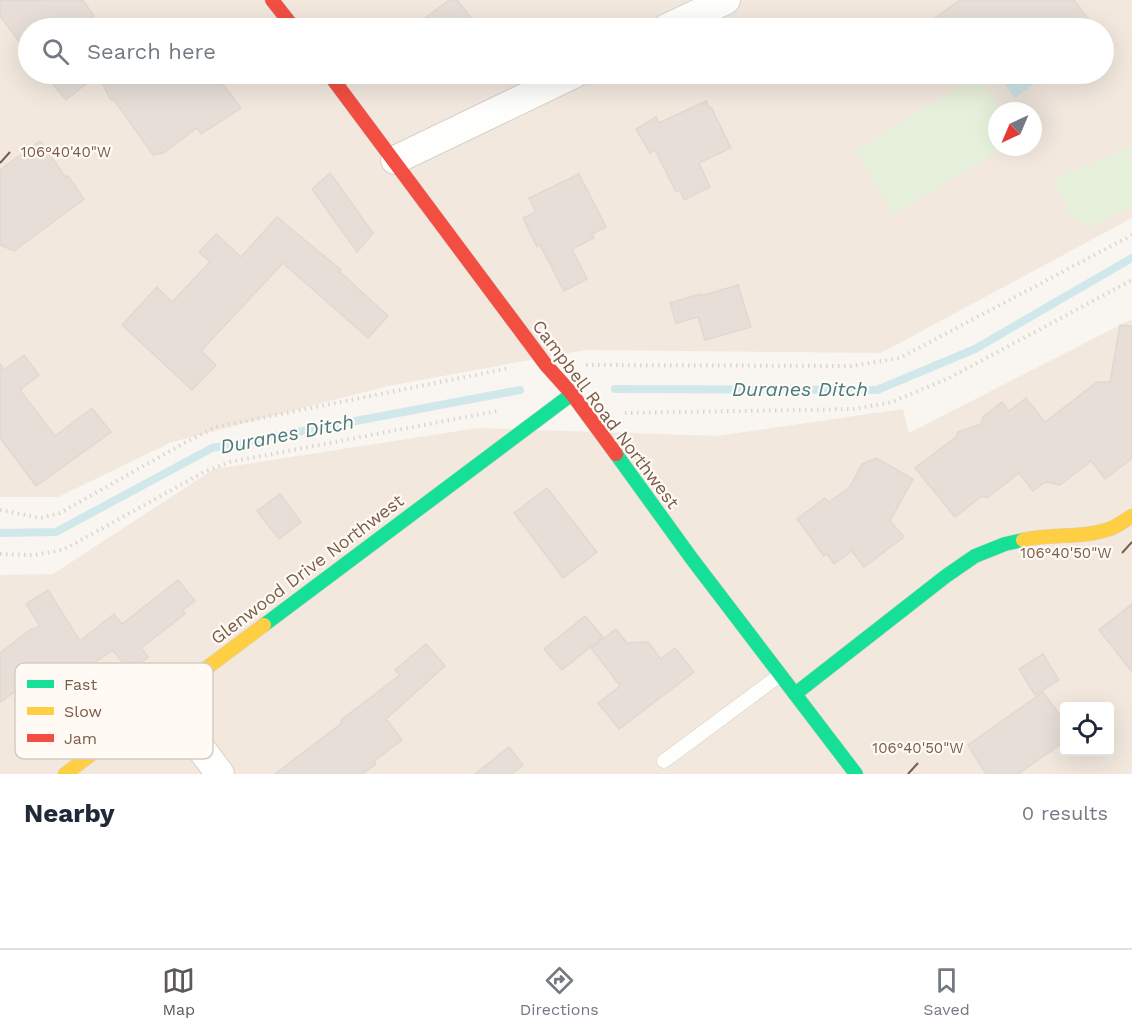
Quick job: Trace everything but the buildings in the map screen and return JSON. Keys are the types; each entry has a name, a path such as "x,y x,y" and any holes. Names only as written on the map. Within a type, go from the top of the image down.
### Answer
{"street":[{"path":"272,0 286,18"},
{"path":"688,18 726,0"},
{"name":"Campbell Road Northwest","path":"337,84 856,774"},
{"path":"394,160 553,84"},
{"name":"Glenwood Drive Northwest","path":"212,663 572,394"},
{"path":"795,694 975,556 1005,544 1036,537 1081,534 1111,528 1132,516"},
{"name":"Glenwood Drive Northwest","path":"65,774 85,759"},
{"path":"209,759 220,774"}],"lane":[{"path":"664,761 780,675"}],"path":[{"path":"585,412 676,414 855,410 892,402 949,378 1132,280"},
{"path":"0,554 34,555 63,550 204,472 230,462 507,410"}],"shaded area":[{"path":"0,0 1132,0 1132,218 881,353 585,350 388,386 172,442 58,497 0,497"},
{"path":"1132,319 1132,774 0,774 0,575 53,574 214,469 478,428 717,436 903,409 909,433"}],"green space":[{"path":"964,84 984,85 996,102 988,102 988,156 991,156 894,214 855,151"},
{"path":"1132,146 1132,208 1088,227 1078,217 1072,220 1054,179"}],"water":[{"path":"1004,84 1034,84 1015,98"}],"waterway":[{"name":"Duranes Ditch","path":"615,389 877,390 975,349 1132,258"},
{"name":"Duranes Ditch","path":"0,533 56,532 212,448 520,390"}],"traffic: fast":[{"path":"264,625 572,394"},
{"path":"616,454 692,559 856,774"},
{"path":"795,694 975,556 1005,544 1023,540"}],"traffic: slow":[{"path":"1023,540 1090,534 1115,527 1132,516"},
{"path":"213,663 264,625"},
{"path":"65,774 85,759"}],"traffic: jam":[{"path":"272,0 286,18"},
{"path":"336,84 546,365 572,394 616,454"}]}
